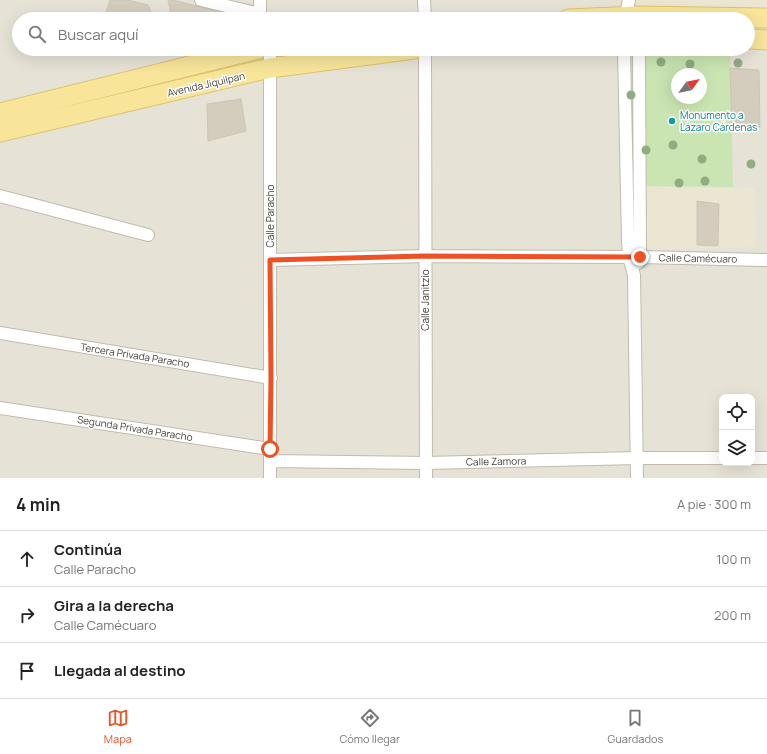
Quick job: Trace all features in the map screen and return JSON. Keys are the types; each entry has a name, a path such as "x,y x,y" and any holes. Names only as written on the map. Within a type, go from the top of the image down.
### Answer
{"main road":[{"path":"755,17 767,18"},
{"path":"755,40 767,40"},
{"name":"Avenida Jiquilpan","path":"0,113 230,56"},
{"name":"Avenida Jiquilpan","path":"0,132 270,68 361,56"}],"street":[{"path":"200,0 243,12"},
{"path":"260,0 261,12"},
{"path":"424,0 425,12"},
{"name":"Calle Paracho","path":"270,56 270,478"},
{"name":"Calle Janitzio","path":"425,56 426,478"},
{"path":"624,56 628,233 634,257"},
{"path":"637,478 634,257 639,56"},
{"path":"0,196 148,236"},
{"name":"Calle Camécuaro","path":"270,260 425,256 634,257 767,260"},
{"name":"Tercera Privada Paracho","path":"0,334 271,378"},
{"name":"Segunda Privada Paracho","path":"0,408 270,449"},
{"name":"Calle Zamora","path":"270,461 426,463 637,458 719,458"},
{"path":"755,458 767,458"}],"shaded area":[{"path":"0,0 767,0 767,478 0,478"},
{"path":"634,0 767,0 767,18 755,18 755,12 636,12"},
{"path":"640,186 754,188 755,247 640,250"}],"green space":[{"path":"624,56 730,56 733,187 640,186 640,257 629,257"}],"building":[{"path":"110,0 128,0 148,5 151,12 106,12"},
{"path":"168,0 220,12 171,12"},
{"path":"730,68 759,70 760,127 732,130"},
{"path":"241,99 246,131 208,141 207,104"},
{"path":"697,201 719,204 718,246 697,245"}],"place":[{"name":"Monumento a Lázaro Cárdenas","path":"672,121"}],"route":[{"path":"270,449 270,260 425,256 640,257"}]}
